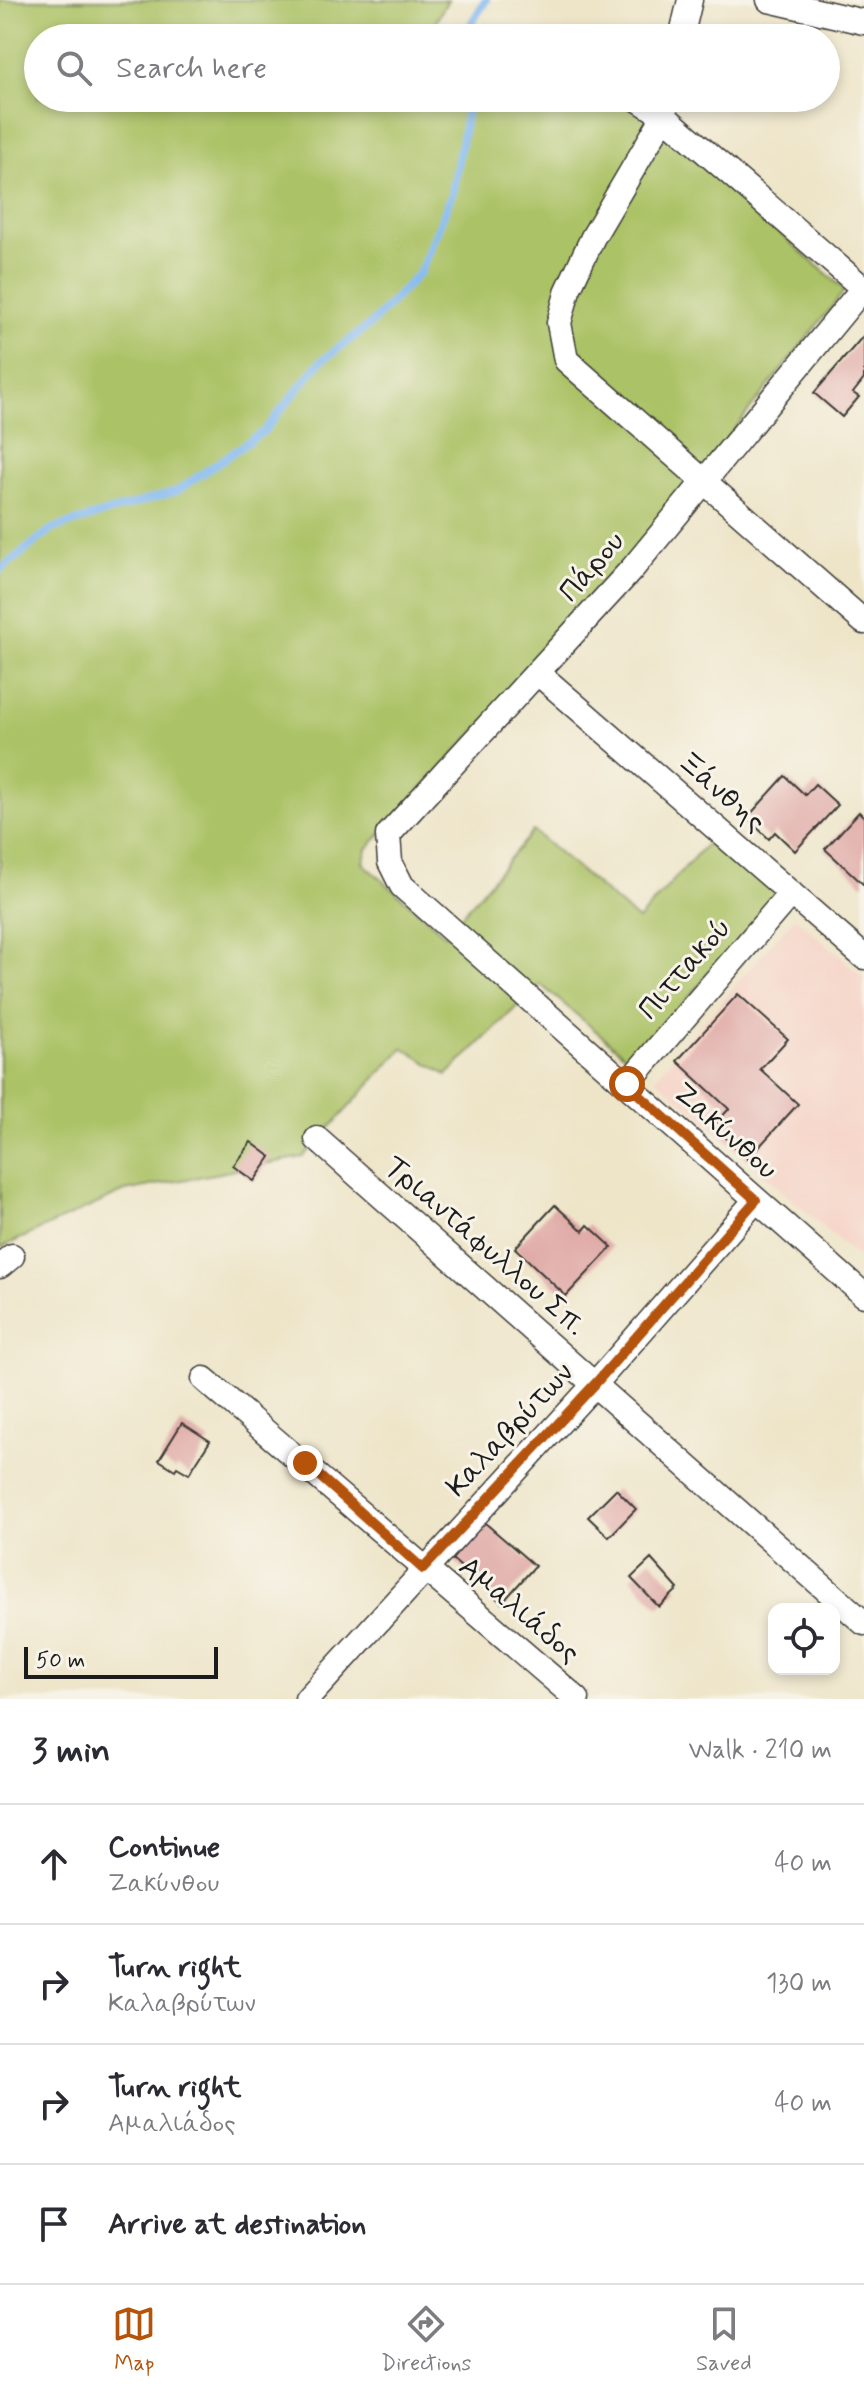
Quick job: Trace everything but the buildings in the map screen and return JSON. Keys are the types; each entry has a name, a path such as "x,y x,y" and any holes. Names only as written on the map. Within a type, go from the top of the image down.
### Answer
{"street":[{"path":"684,24 690,0"},
{"path":"769,0 864,22"},
{"path":"663,112 593,237 568,290 559,323 566,360 864,622"},
{"path":"671,112 864,288"},
{"name":"Πάρου","path":"402,886 390,862 388,835 632,569 864,288"},
{"name":"Ξάνθης","path":"538,673 864,957"},
{"name":"Ζακύνθου","path":"402,886 863,1291"},
{"name":"Πιττακού","path":"627,1084 791,893"},
{"name":"Τριαντάφυλλου Σπ.","path":"317,1139 864,1623"},
{"name":"Καλαβρύτων","path":"307,1699 595,1384 756,1200"},
{"name":"Αμαλιάδος","path":"204,1379 577,1699"}],"shaded area":[{"path":"795,917 864,978 864,1263 655,1078"}],"green space":[{"path":"0,0 448,0 434,24 24,24 24,112 639,112 845,290 619,574 367,849 363,863 445,935 533,831 638,920 715,834 782,889 633,1062 540,984 447,1075 403,1048 303,1157 125,1191 0,1248"}],"waterway":[{"path":"471,24 486,0"},
{"path":"0,570 52,529 177,491 264,431 321,361 371,324 420,272 452,194 467,112"}],"route":[{"path":"305,1463 423,1569 595,1384 756,1200 627,1084"}]}
